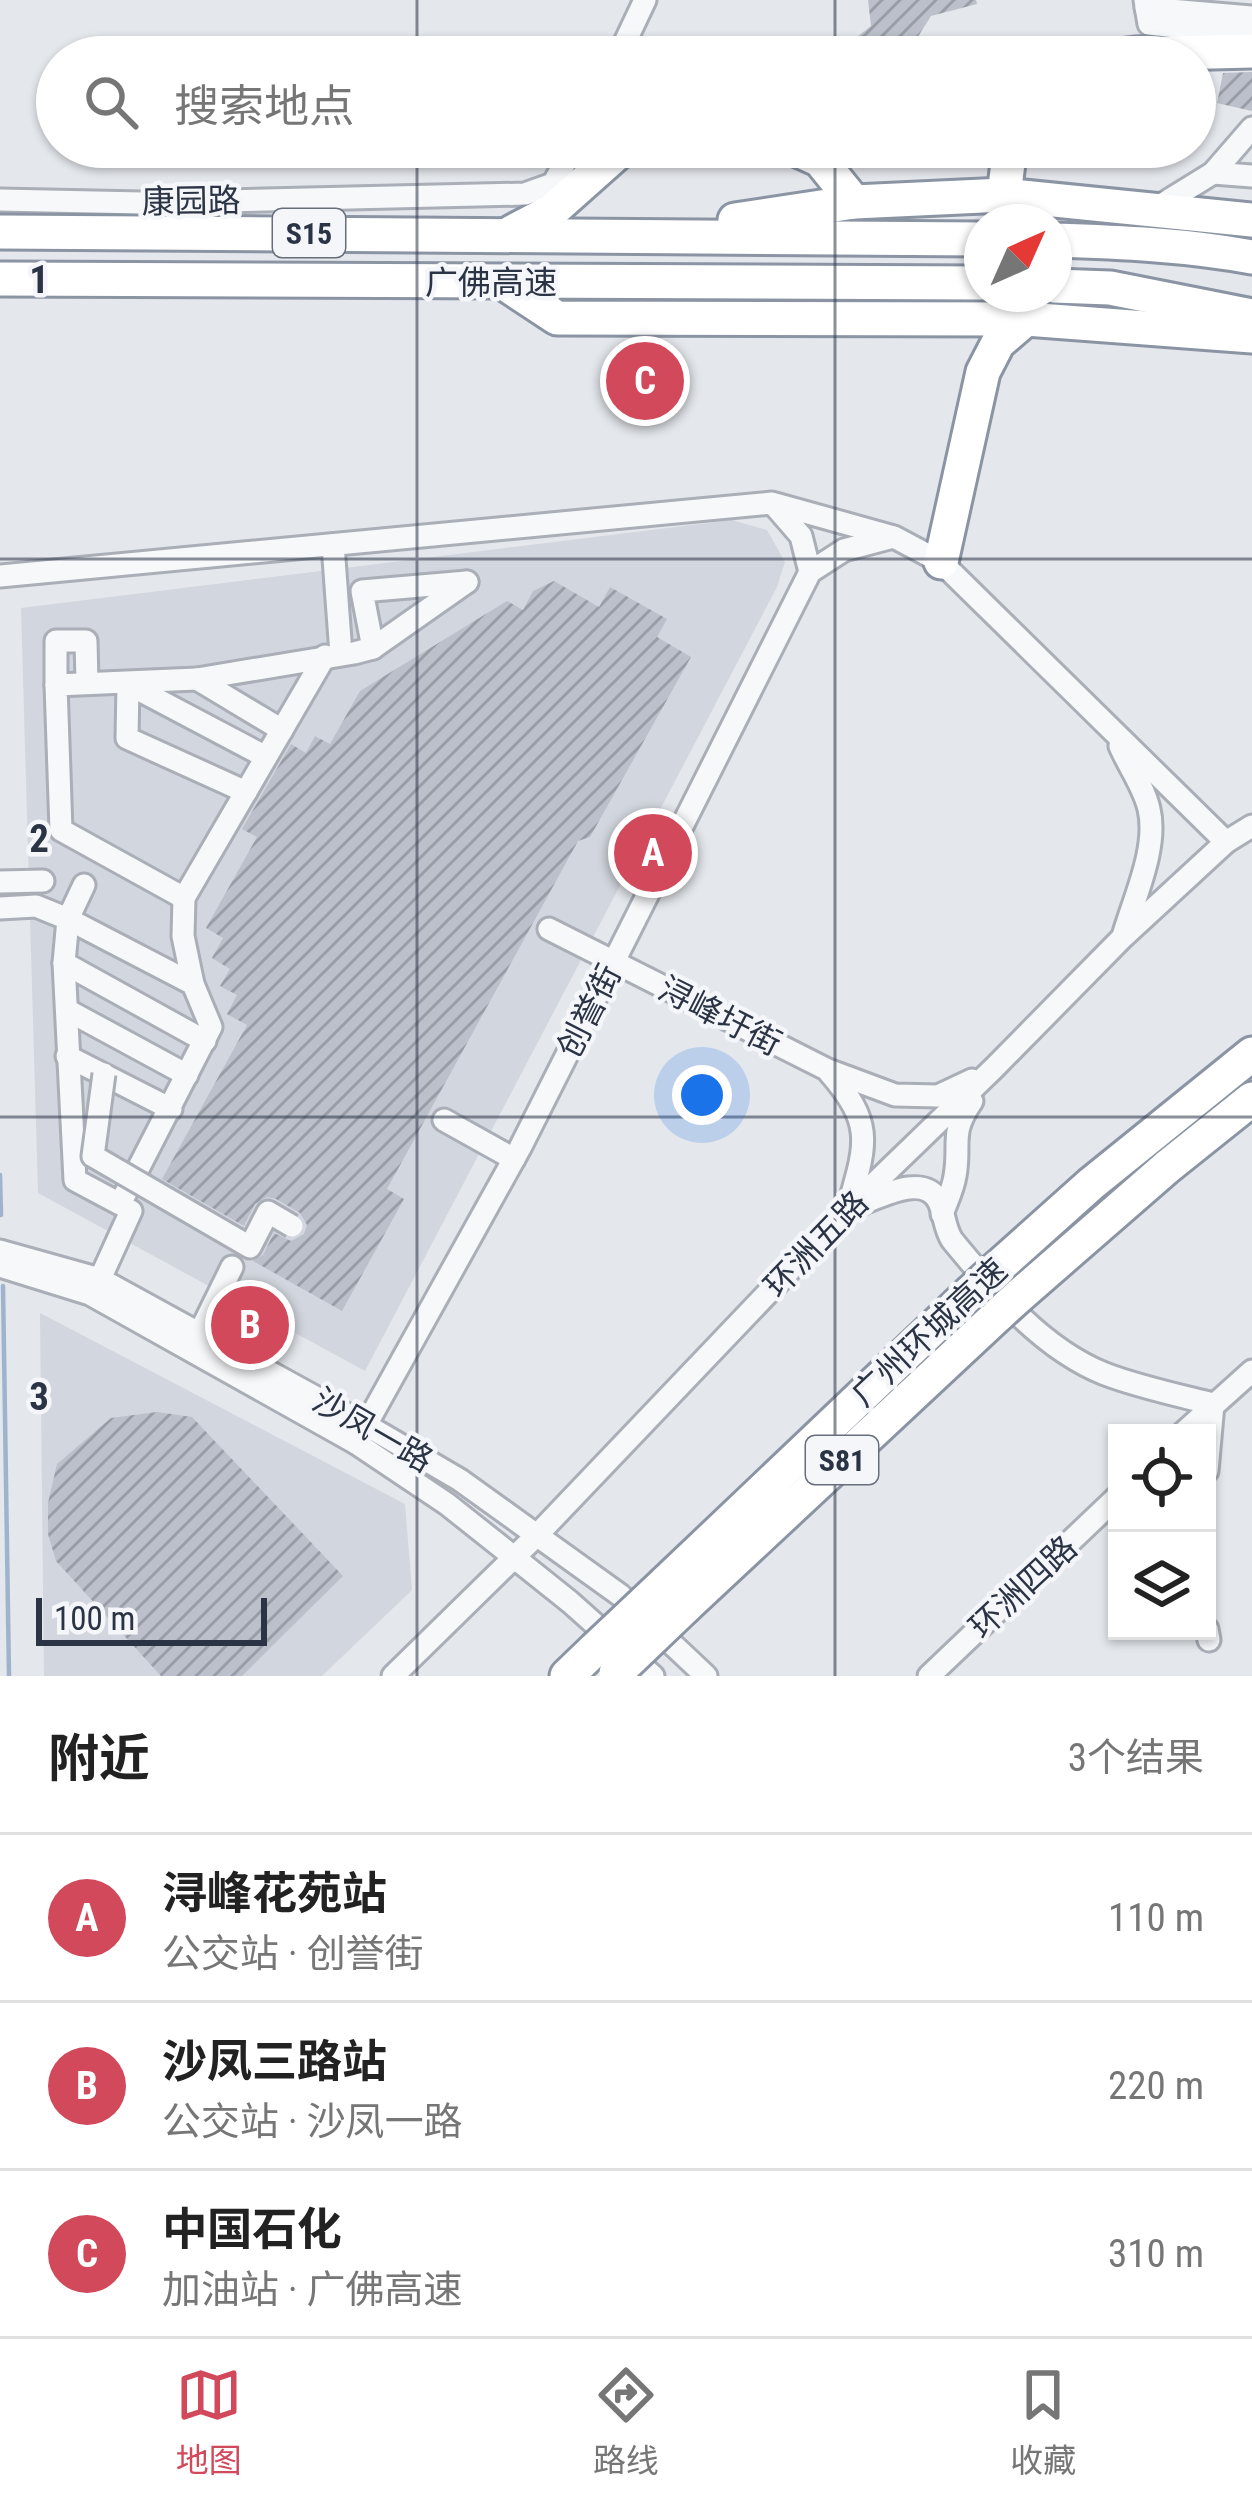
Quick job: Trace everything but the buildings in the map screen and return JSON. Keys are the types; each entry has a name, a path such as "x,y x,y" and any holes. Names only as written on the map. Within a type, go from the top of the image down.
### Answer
{"highway":[{"path":"1216,52 1252,51"},
{"path":"507,235 552,211 600,168"},
{"path":"826,168 854,202"},
{"path":"1004,195 1007,168"},
{"path":"639,235 854,202 1004,195 1252,220"},
{"name":"广佛高速","path":"0,232 964,239"},
{"path":"1072,240 1252,257"},
{"name":"广佛高速","path":"0,279 964,283"},
{"path":"504,283 557,318 1026,319 1252,336"},
{"path":"1072,287 1110,288 1252,316"},
{"path":"941,562 983,372 998,343 1026,319"},
{"name":"广州环城高速","path":"567,1676 608,1666 970,1293 1091,1184 1252,1053"},
{"name":"广州环城高速","path":"675,1595 1167,1167 1252,1099"}],"street":[{"path":"628,36 645,0"},
{"path":"1147,11 1252,17"},
{"path":"1147,11 1252,34"},
{"path":"1153,210 1213,173 1252,128"},
{"name":"康园路","path":"0,200 142,203 525,194 553,184 562,168"},
{"path":"1213,173 1252,176"},
{"path":"772,503 801,536 810,572 844,550 894,537"},
{"path":"0,576 772,503 894,537 941,562 1226,842"},
{"path":"84,885 68,919 64,962 75,1180 120,1204 211,1027 193,984 182,936 184,898 282,730 333,655 333,544"},
{"name":"创誉街","path":"361,1434 514,1159 810,572"},
{"path":"56,686 197,680 373,647 467,582 362,590 373,647"},
{"path":"87,683 86,641 56,641 61,830 184,898"},
{"path":"197,680 282,730"},
{"path":"128,684 266,757"},
{"path":"128,684 128,738 246,792"},
{"path":"1112,730 1144,791 1150,813 1146,858 1123,937"},
{"name":"环洲五路","path":"393,1676 515,1558 848,1208 1123,937 1226,842 1252,826"},
{"path":"0,881 43,880"},
{"path":"0,908 36,906 193,984"},
{"name":"浔峰圩街","path":"549,929 828,1070 895,1095 938,1096 994,1068"},
{"path":"64,962 205,1041"},
{"path":"67,1010 187,1075"},
{"path":"67,1056 170,1108"},
{"path":"943,1214 957,1170 955,1138 960,1119 994,1068"},
{"path":"828,1070 851,1098 865,1139 848,1208"},
{"path":"104,1074 93,1156 250,1247 268,1212 292,1226"},
{"path":"444,1120 514,1159"},
{"path":"848,1208 898,1190 917,1187 932,1192 952,1240 1031,1327 1075,1359 1126,1381 1213,1404"},
{"path":"100,1279 131,1211"},
{"name":"沙凤一路","path":"0,1251 100,1279 200,1333 361,1434 571,1602 653,1676"},
{"name":"沙凤一路","path":"0,1266 90,1294 460,1480 620,1595 706,1676"},
{"path":"200,1333 232,1267"},
{"path":"1192,1424 1252,1370"},
{"path":"1211,1424 1213,1404"},
{"name":"环洲四路","path":"929,1676 1108,1506"}],"shaded area":[{"path":"732,520 767,530 785,562 777,587 365,1371 38,1193 21,608"},
{"path":"40,1313 405,1504 412,1590 322,1676 44,1676"}],"waterway":[{"path":"0,1175 1,1215"},
{"path":"3,1286 9,1676"}],"place":[{"name":"中国石化","path":"645,381"},
{"name":"浔峰花苑站","path":"653,853"},
{"name":"沙凤三路站","path":"250,1325"}]}
